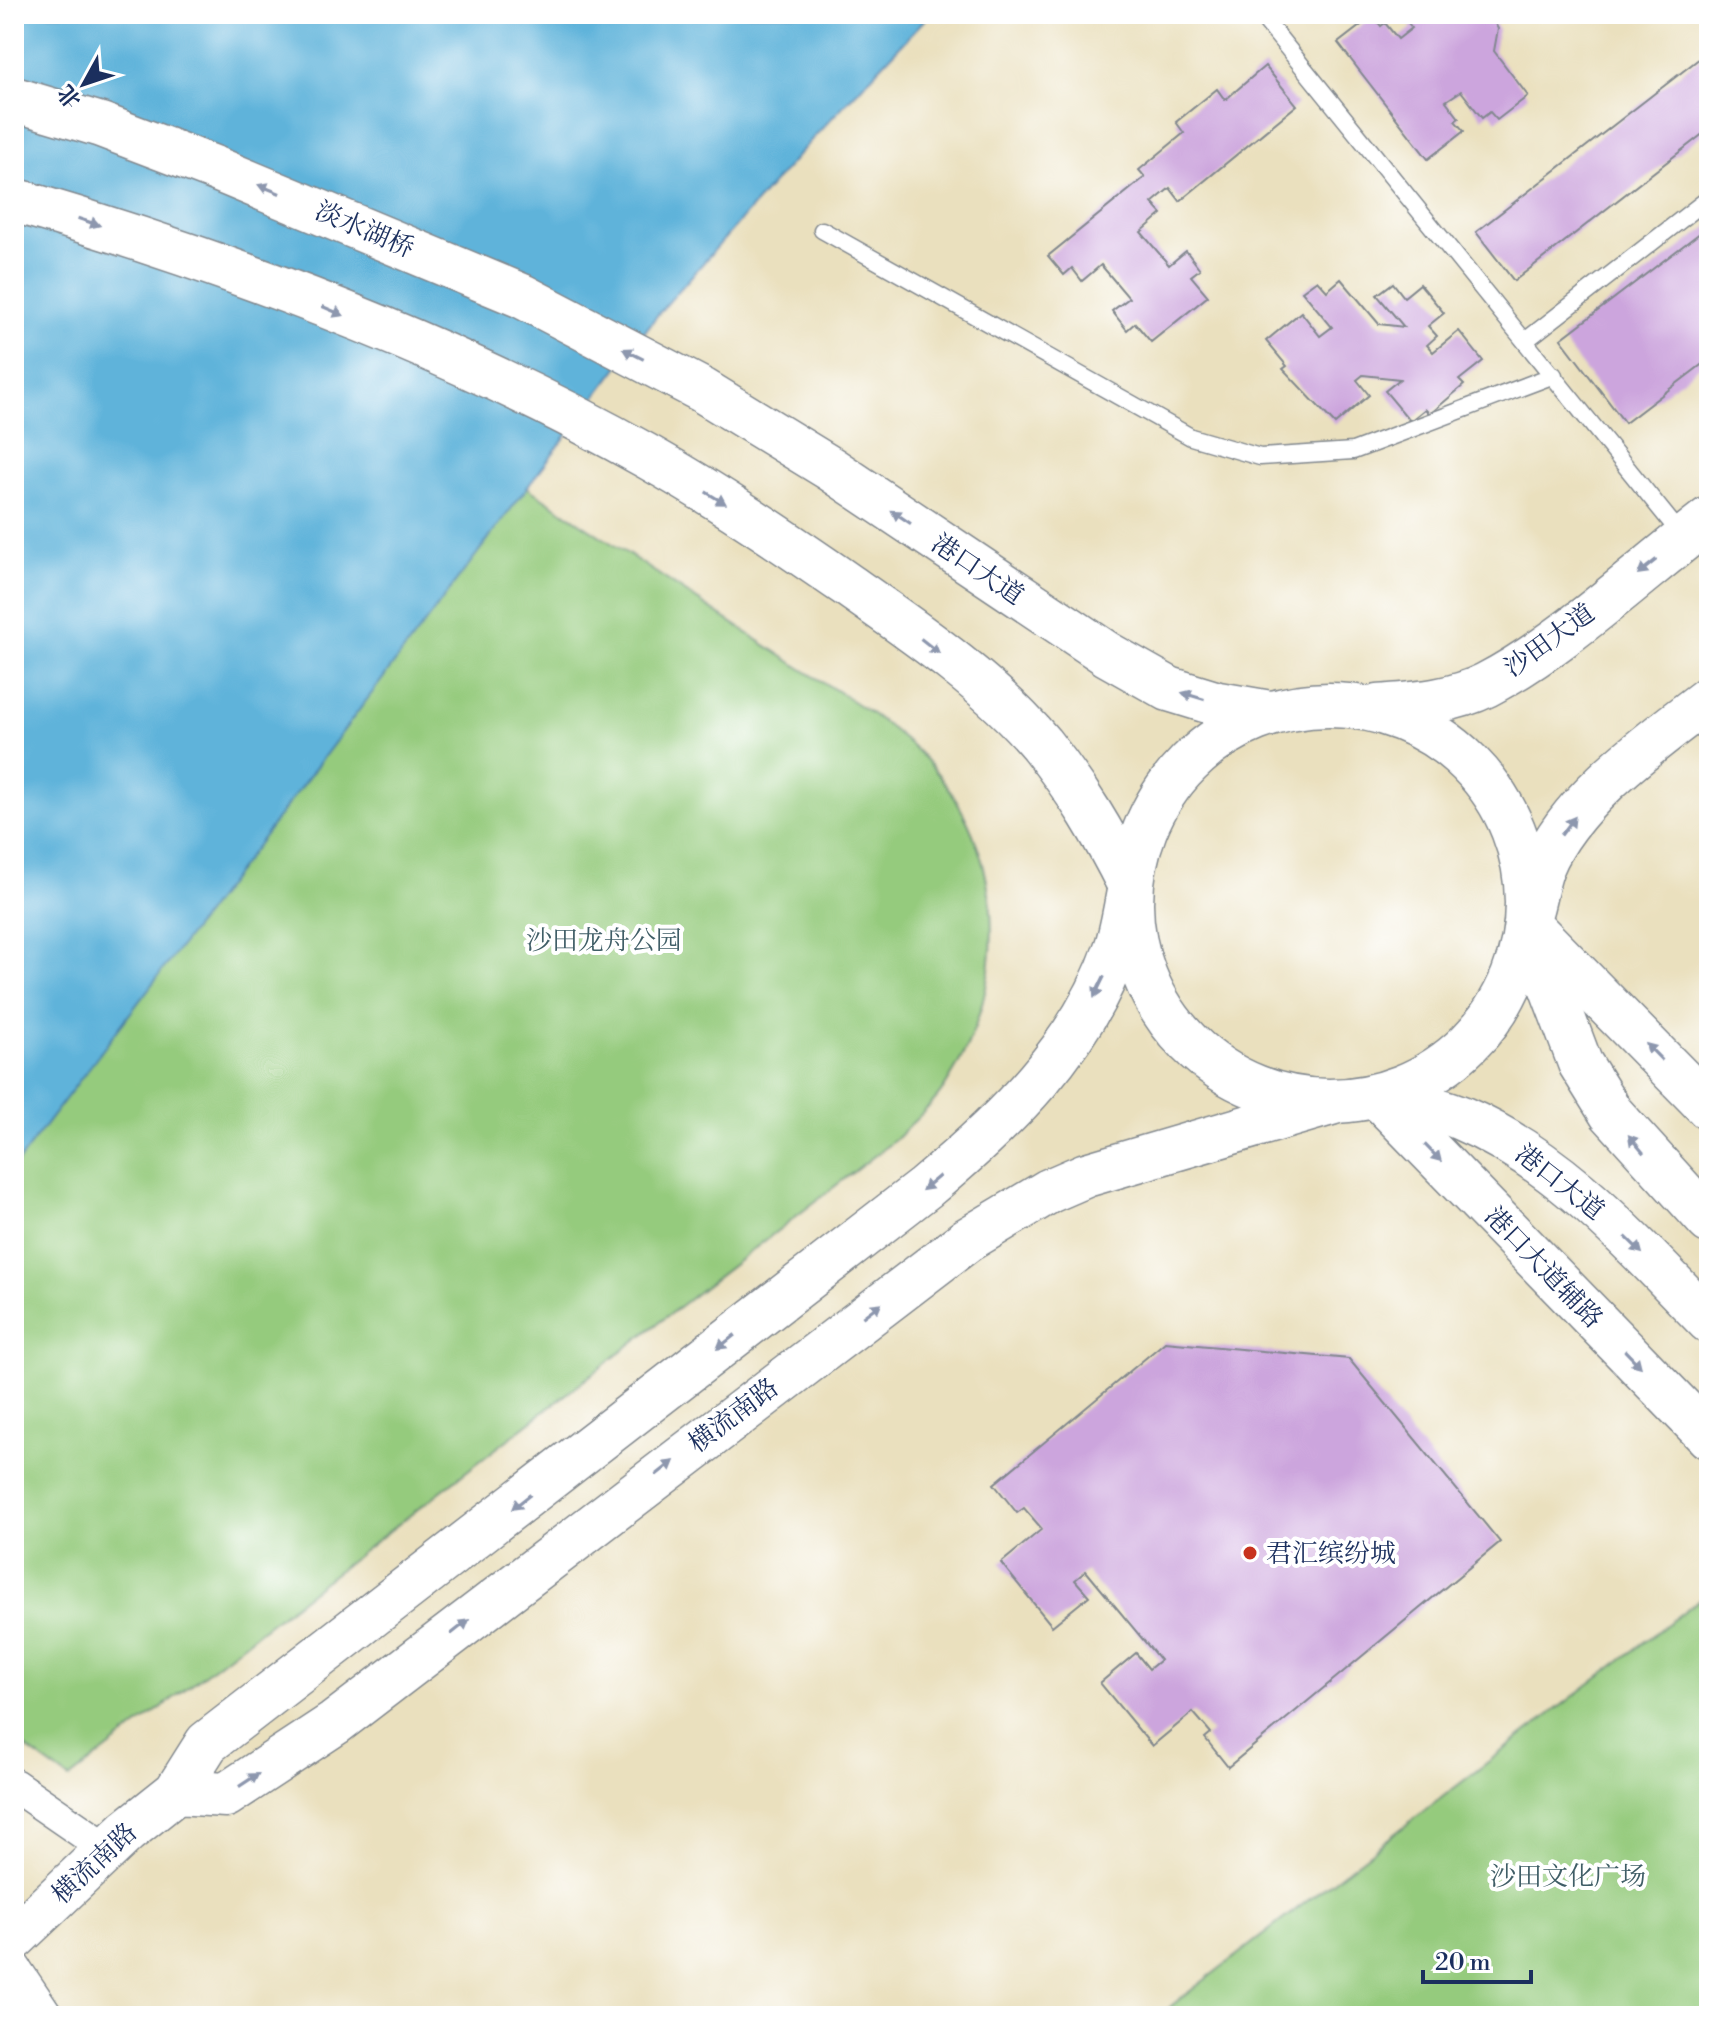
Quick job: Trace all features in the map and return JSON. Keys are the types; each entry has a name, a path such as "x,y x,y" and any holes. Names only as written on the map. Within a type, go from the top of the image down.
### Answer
{"main road":[{"name":"淡水湖桥","path":"14,99 101,125 345,219 522,296 702,390"},
{"path":"14,200 159,245 308,300 480,373 649,457 782,539 895,618 970,677 1038,741 1094,814 1130,886"},
{"name":"港口大道","path":"702,390 831,469 1107,654 1169,689 1218,704 1270,713"},
{"name":"沙田大道","path":"1366,708 1435,702 1485,686 1551,641 1697,528"},
{"path":"1709,698 1596,791 1564,831 1543,866 1527,923 1517,971 1495,1014 1463,1051 1424,1080 1378,1097 1331,1103 1284,1097 1240,1081 1200,1055 1168,1021 1145,979 1132,934 1130,886 1139,840 1159,798 1179,773 1226,732 1270,713 1317,704 1366,708 1412,723 1454,749 1488,784 1513,827 1526,874 1527,923 1580,1063 1603,1101 1650,1160 1709,1221"},
{"name":"横流南路","path":"14,1938 107,1849 176,1792 207,1743 925,1188 995,1130 1030,1093 1097,992 1117,945 1130,886"},
{"path":"1527,923 1709,1108"},
{"name":"港口大道","path":"1378,1097 1458,1117 1508,1140 1553,1170 1597,1208 1709,1321"},
{"name":"港口大道辅路","path":"1378,1097 1709,1437"},
{"name":"横流南路","path":"176,1792 226,1795 335,1723 967,1240 1049,1191 1086,1175 1331,1103"}],"street":[{"path":"14,1785 107,1849"},
{"path":"14,1967 47,2016"}],"lane":[{"path":"1260,14 1525,341 1697,528"},
{"path":"1525,341 1709,198"},
{"path":"822,230 1191,437 1260,457 1353,451 1554,375"}],"green space":[{"name":"沙田龙舟公园","path":"525,486 860,706 895,731 926,760 953,796 973,835 986,876 992,919 990,962 982,1004 967,1046 946,1085 896,1139 69,1779 14,1739 14,1167"},
{"name":"沙田文化广场","path":"1709,1592 1709,2016 1158,2016 1185,1995"}],"water":[{"path":"14,14 930,14 813,138 659,313 14,1167"}],"building":[{"path":"1401,14 1490,14 1498,29 1494,51 1528,96 1497,120 1490,112 1482,118 1461,91 1446,101 1459,118 1455,121 1464,131 1428,159 1338,43 1373,16 1381,26 1385,23 1398,39 1412,28"},
{"path":"1709,51 1709,129 1514,281 1476,232"},
{"path":"1265,66 1297,105 1180,201 1170,188 1152,203 1162,214 1141,232 1169,265 1186,251 1200,269 1191,276 1208,296 1151,342 1135,323 1127,330 1112,311 1129,298 1101,265 1082,281 1072,268 1064,275 1048,256 1145,177 1139,170 1184,133 1176,122 1217,89 1225,100"},
{"path":"1709,226 1709,359 1625,423 1561,339"},
{"path":"1341,279 1379,324 1404,327 1377,295 1393,283 1404,297 1420,284 1444,313 1428,326 1437,336 1427,345 1433,352 1459,331 1483,361 1459,380 1464,385 1430,414 1425,409 1410,421 1385,391 1400,379 1363,375 1357,380 1369,395 1335,424 1283,369 1287,366 1266,341 1301,312 1320,336 1332,327 1302,291 1317,280 1327,291"},
{"name":"君汇缤纷城","path":"1165,1342 1349,1359 1500,1542 1228,1767 1205,1738 1211,1733 1193,1712 1152,1746 1100,1683 1136,1653 1149,1669 1160,1660 1086,1571 1075,1580 1089,1596 1052,1626 1001,1563 1042,1529 1024,1508 1017,1513 994,1484"}],"place":[{"name":"君汇缤纷城","path":"1250,1553"}]}
